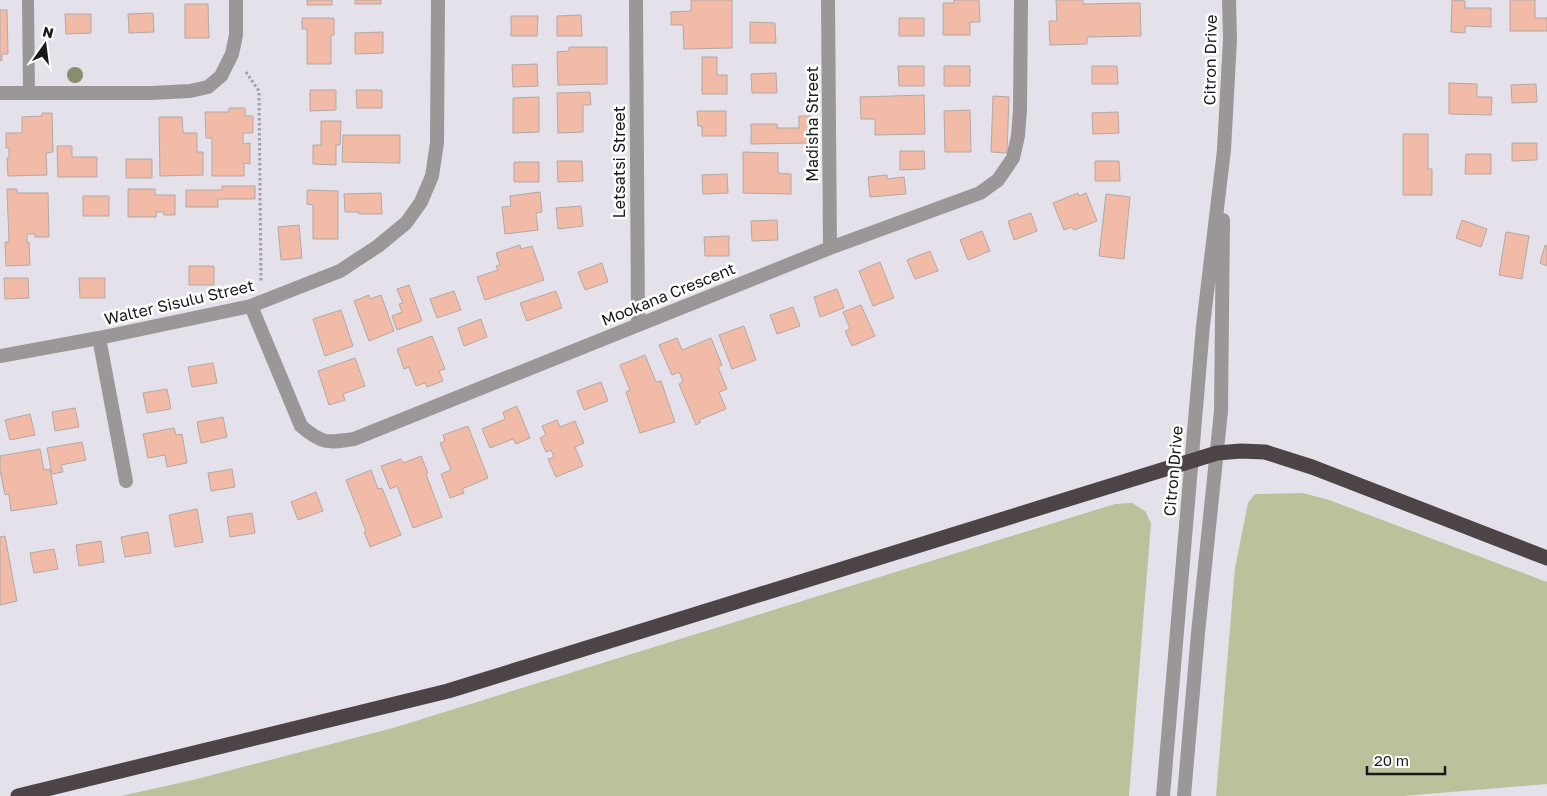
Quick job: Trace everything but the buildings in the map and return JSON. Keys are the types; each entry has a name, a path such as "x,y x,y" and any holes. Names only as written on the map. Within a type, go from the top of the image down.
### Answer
{"highway":[{"path":"18,796 448,691 1217,453 1265,452 1312,467 1547,558"}],"street":[{"path":"0,93 190,91 208,87 221,76 232,54 236,35 236,0"},
{"name":"Walter Sisulu Street","path":"0,356 99,338 256,304 340,271 385,240 406,222 421,202 432,176 437,144 438,0"},
{"name":"Letsatsi Street","path":"636,0 638,325"},
{"name":"Madisha Street","path":"828,0 830,248"},
{"name":"Mookana Crescent","path":"256,304 301,426 315,438 331,442 354,439 830,248 980,193 998,180 1012,158 1018,136 1021,0"},
{"name":"Citron Drive","path":"1184,796 1221,411 1224,150 1230,48 1228,0"},
{"name":"Citron Drive","path":"1163,796 1203,326 1224,150"},
{"name":"Walter Sisulu Street","path":"99,338 126,482"}],"lane":[{"path":"28,0 29,93"}],"path":[{"path":"232,54 259,91 256,304"}],"green space":[{"path":"1303,493 1329,500 1547,582 1547,784 1403,796 1216,796 1235,568 1248,503 1255,494"},
{"path":"1132,503 1145,511 1151,523 1129,796 121,796 193,780 393,728 1115,504"}]}
